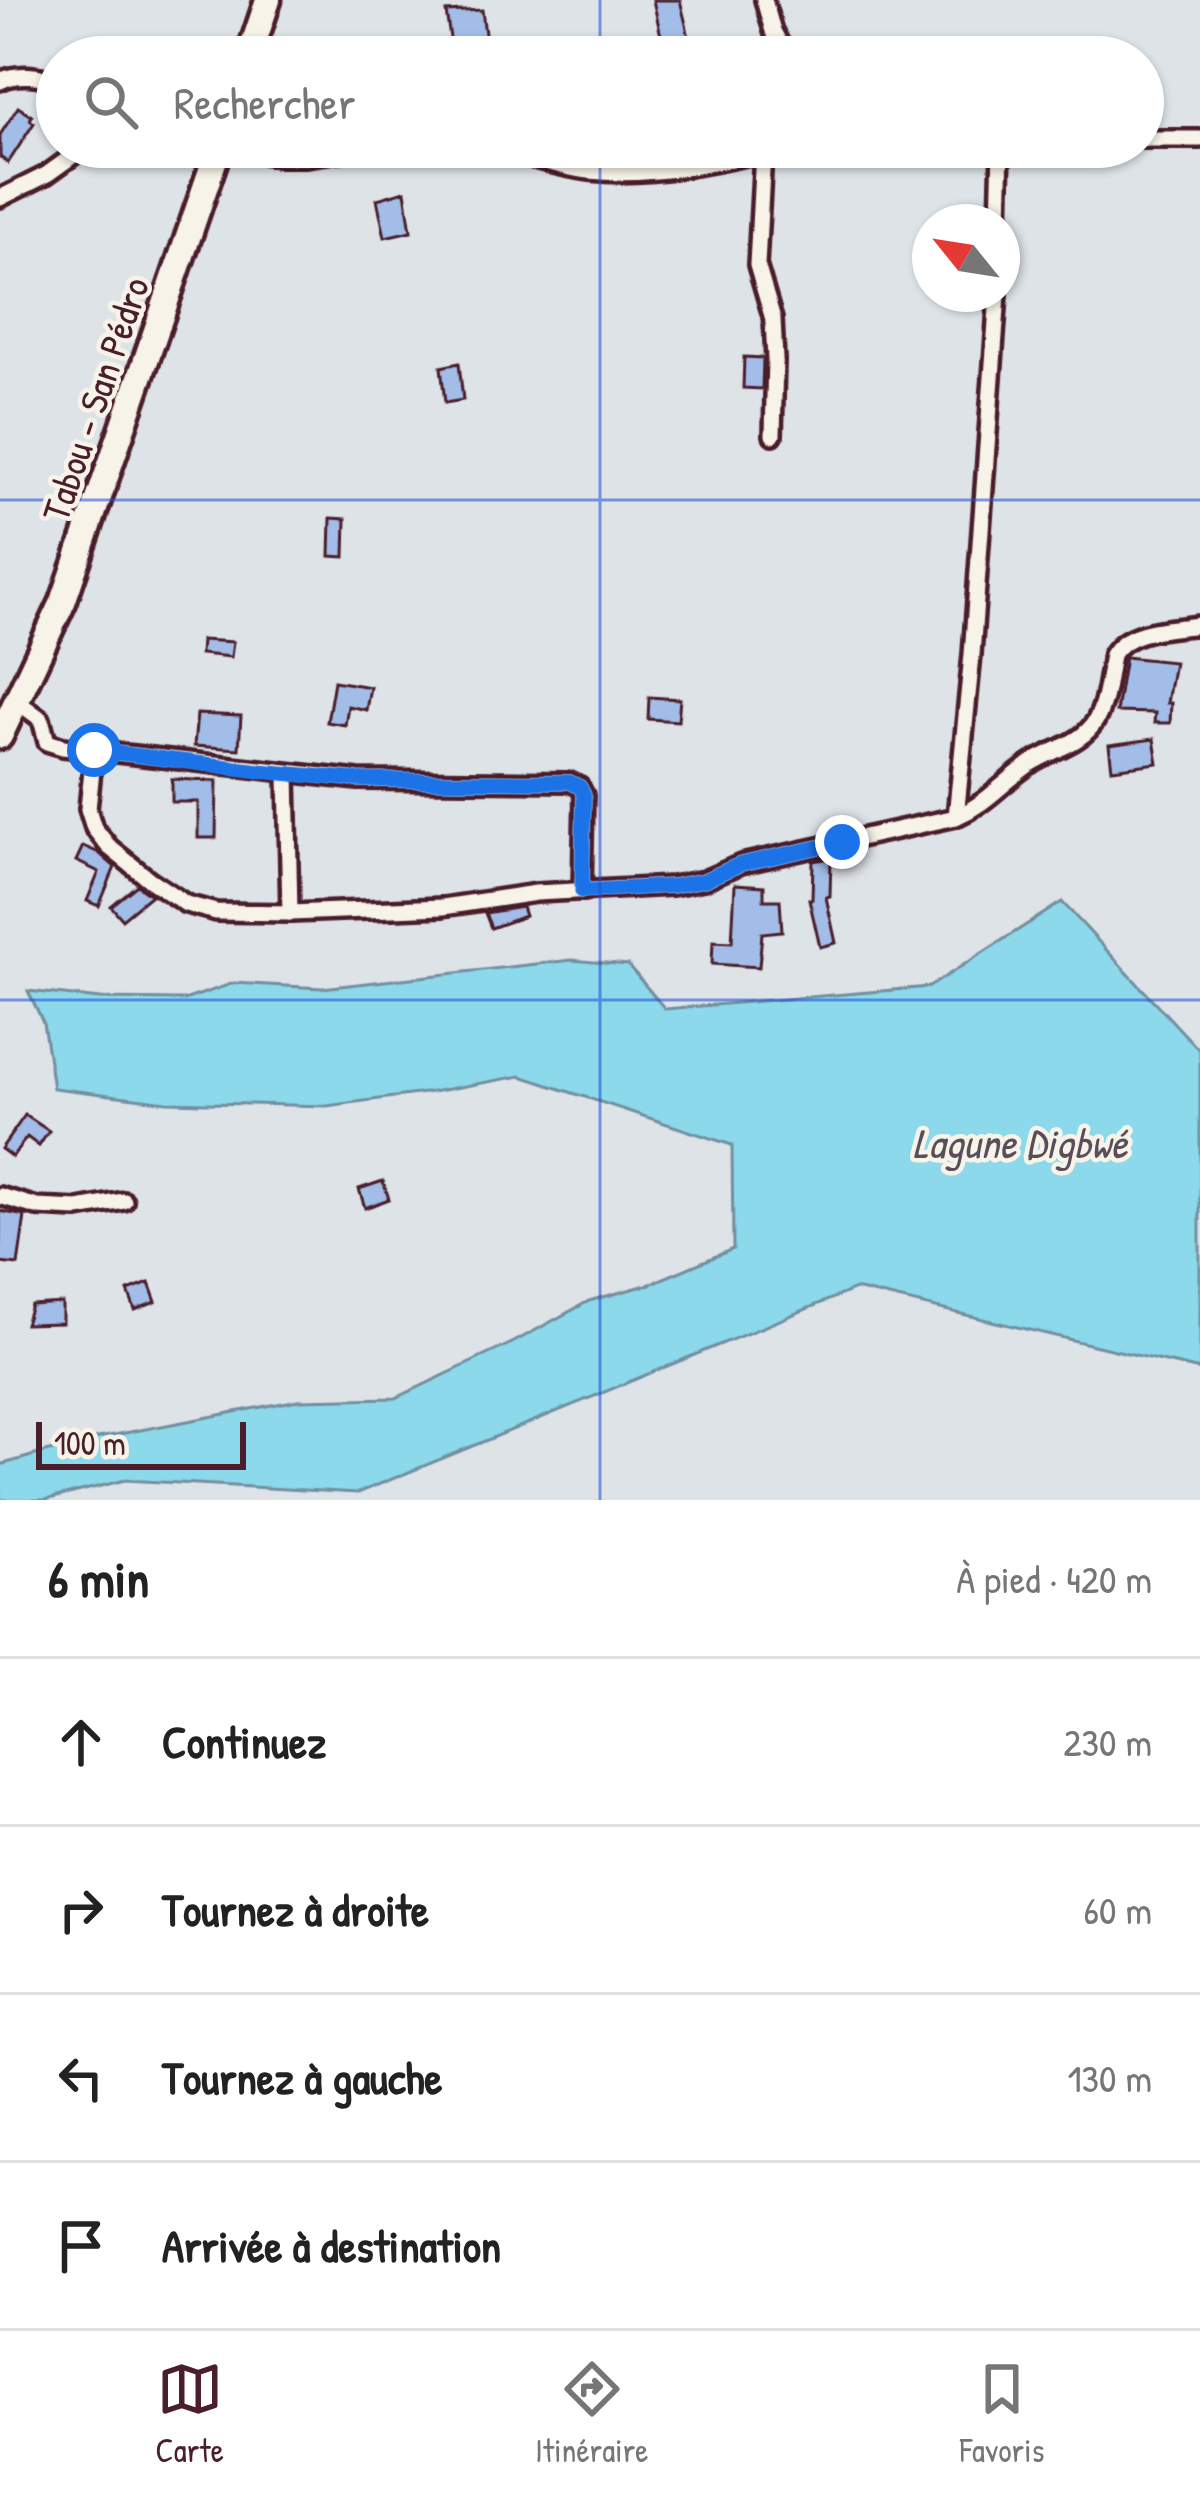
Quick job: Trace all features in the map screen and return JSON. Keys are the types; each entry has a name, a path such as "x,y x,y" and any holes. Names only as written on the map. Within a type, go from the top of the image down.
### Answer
{"main road":[{"path":"256,36 268,0"},
{"name":"Tabou - San Pédro","path":"0,736 63,602 212,168"}],"street":[{"path":"764,0 776,36"},
{"path":"0,81 24,75 36,78"},
{"path":"1164,139 1200,139"},
{"path":"0,198 56,168"},
{"path":"585,168 634,173 661,168"},
{"path":"764,168 757,265 773,320 773,435"},
{"path":"1000,204 1001,168"},
{"path":"956,817 997,312"},
{"path":"94,750 88,809 94,828 149,880 186,904 216,912 443,907 536,893 672,886 704,880 741,864 956,817 979,807 1018,772 1090,728 1099,716 1117,646 1127,638 1200,625"},
{"path":"18,702 41,719 46,742 94,750 358,780 570,782 584,795 582,891"},
{"path":"287,774 290,913"},
{"path":"0,1196 37,1207 79,1209 124,1201"}],"water":[{"name":"Lagune Digbwé","path":"1062,902 1200,1051 1200,1370 855,1289 358,1493 125,1480 45,1500 0,1500 0,1465 88,1440 298,1400 396,1398 589,1301 650,1284 733,1249 732,1145 521,1076 327,1106 167,1102 53,1088 43,1022 28,991 100,999 184,1000 234,983 322,988 572,960 628,965 665,1009 929,987"}],"building":[{"path":"653,0 680,0 689,36 661,36"},
{"path":"482,10 485,36 450,36 446,12"},
{"path":"18,107 34,123 8,163 0,157 0,135"},
{"path":"405,191 411,231 385,237 377,199"},
{"path":"744,357 763,358 762,389 743,388"},
{"path":"459,363 463,400 445,403 441,367"},
{"path":"331,518 346,519 345,557 330,556"},
{"path":"201,640 233,642 231,657 200,654"},
{"path":"1125,657 1174,662 1167,703 1171,703 1170,723 1154,723 1155,713 1116,712"},
{"path":"334,681 370,687 366,710 348,706 345,725 327,722"},
{"path":"649,697 680,699 678,721 648,719"},
{"path":"197,714 241,716 239,749 194,746"},
{"path":"1154,739 1158,763 1112,769 1109,745"},
{"path":"172,779 217,781 216,838 198,838 198,802 172,802"},
{"path":"83,846 115,867 99,906 87,901 99,872 76,861"},
{"path":"831,858 830,896 826,897 836,943 820,947 809,899 813,861"},
{"path":"735,884 764,886 764,900 780,900 782,931 762,933 759,967 712,964 713,941 732,942"},
{"path":"137,885 151,895 122,919 111,906"},
{"path":"522,907 525,916 491,928 485,913"},
{"path":"25,1115 49,1131 39,1146 27,1137 12,1157 1,1149"},
{"path":"383,1181 389,1199 365,1208 359,1189"},
{"path":"0,1211 25,1216 18,1265 0,1263"},
{"path":"149,1283 156,1302 135,1310 128,1291"},
{"path":"62,1303 62,1323 25,1324 31,1305"}],"route":[{"path":"94,750 358,780 570,782 584,795 582,891 704,880 741,864 842,842"}]}
